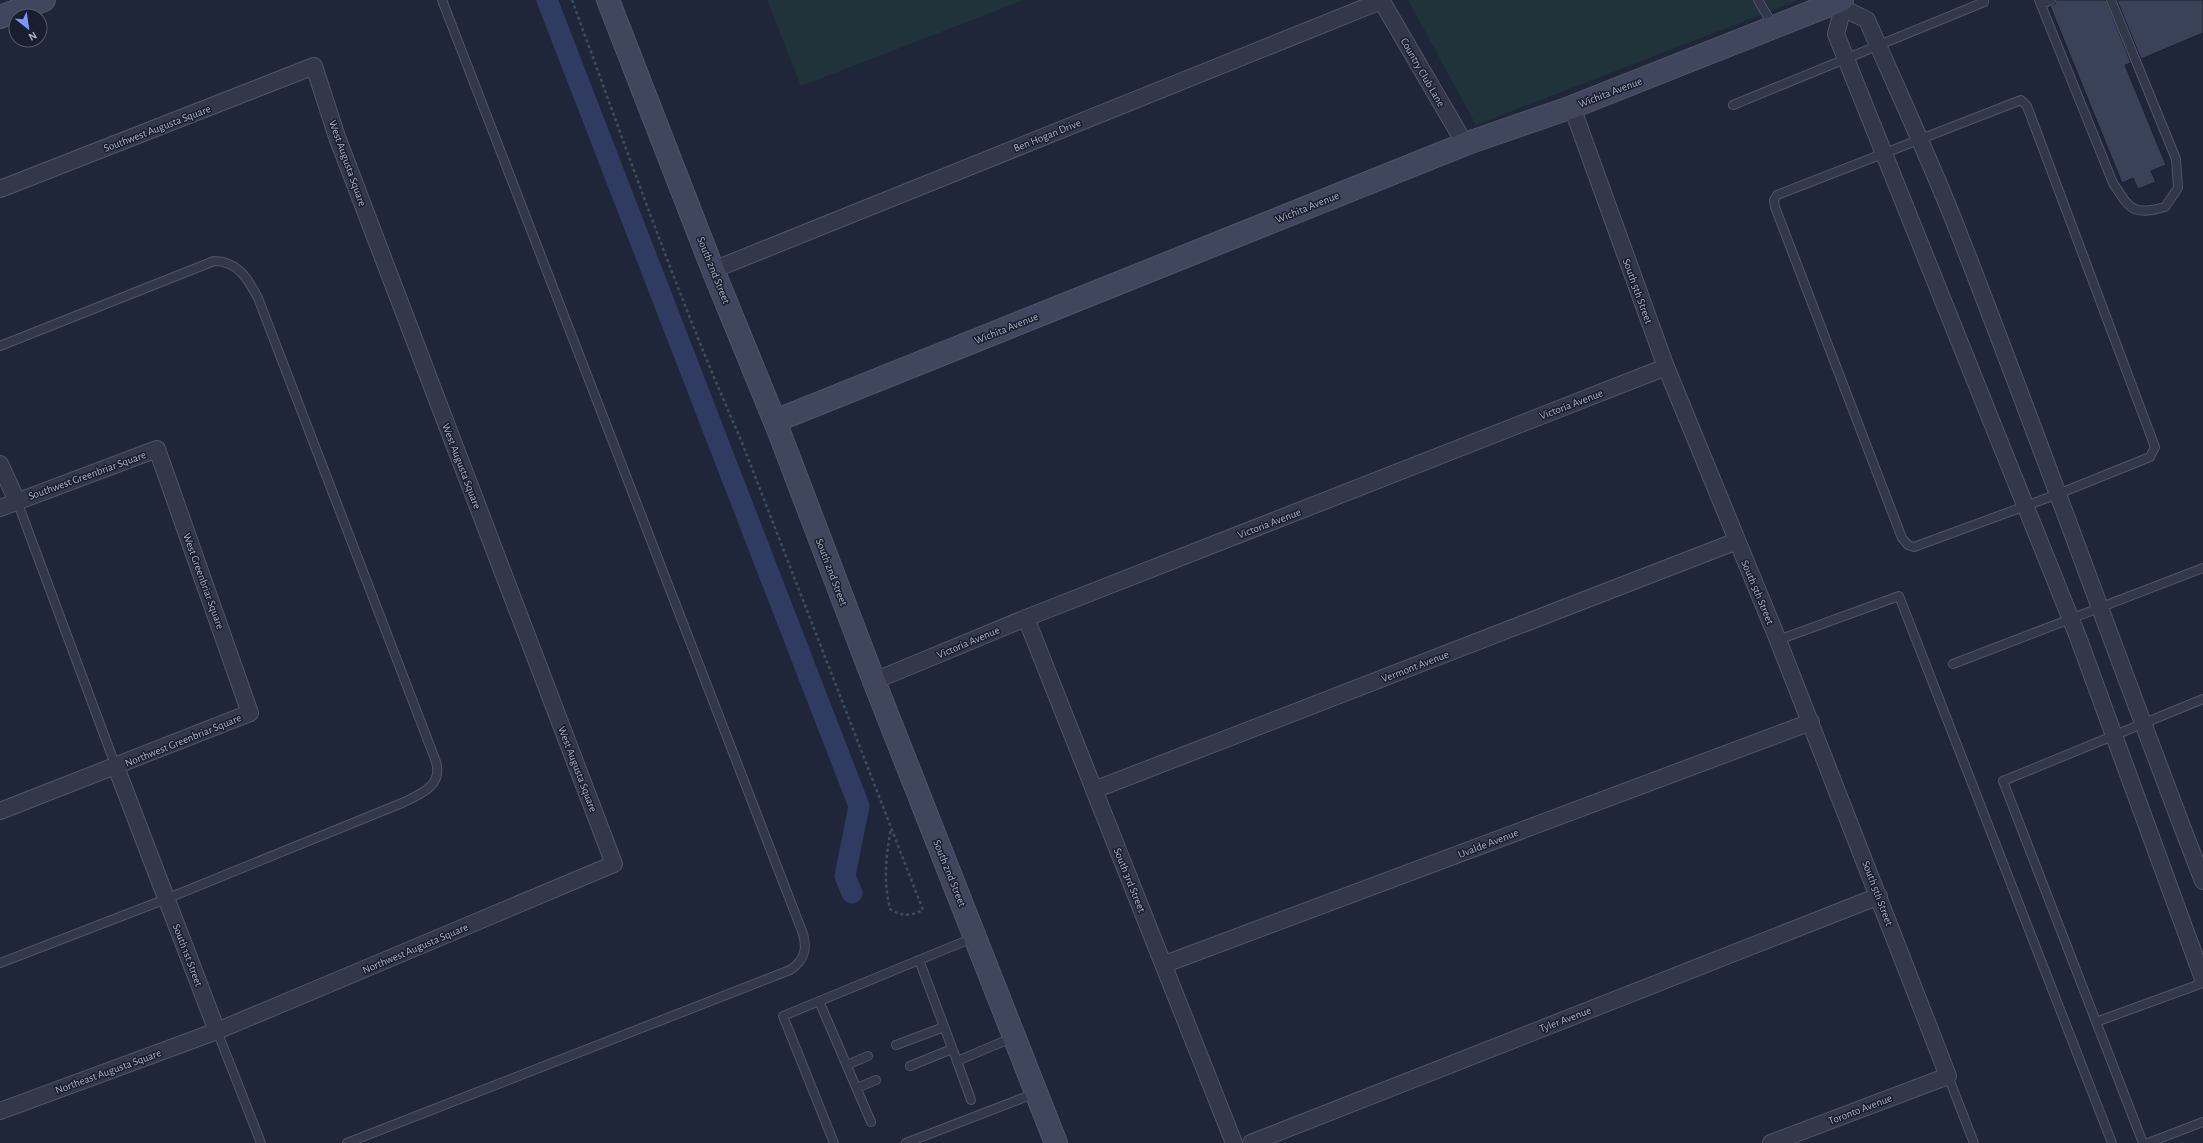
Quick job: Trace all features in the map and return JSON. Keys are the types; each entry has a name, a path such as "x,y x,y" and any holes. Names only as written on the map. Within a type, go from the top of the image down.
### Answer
{"main road":[{"path":"0,17 44,0"},
{"name":"South 2nd Street","path":"608,0 713,270 775,421 874,681 1056,1143"},
{"name":"Wichita Avenue","path":"775,421 1465,144 1572,107 1842,0"}],"street":[{"name":"Ben Hogan Drive","path":"713,270 1381,0"},
{"name":"Country Club Lane","path":"1381,0 1465,144"},
{"path":"2203,881 2142,724 2058,494 1953,218 1867,20 1842,8 1836,34 2071,620 2203,979"},
{"name":"Southwest Augusta Square","path":"0,189 314,66"},
{"name":"West Augusta Square","path":"314,66 337,136 614,864"},
{"name":"South 5th Street","path":"1572,107 1666,367 1811,722 1948,1076"},
{"name":"Victoria Avenue","path":"874,681 1026,618 1666,367"},
{"name":"Southwest Greenbriar Square","path":"0,508 157,449"},
{"name":"West Greenbriar Square","path":"157,449 250,713"},
{"path":"0,464 16,501"},
{"name":"Vermont Avenue","path":"1094,790 1737,541"},
{"name":"South 3rd Street","path":"1026,618 1165,964 1234,1143"},
{"name":"Northwest Greenbriar Square","path":"0,811 116,767 250,713"},
{"name":"Uvalde Avenue","path":"1165,964 1811,722"},
{"name":"South 1st Street","path":"116,767 217,1031"},
{"name":"Northwest Augusta Square","path":"217,1031 614,864"},
{"name":"Tyler Avenue","path":"1251,1143 1879,896"},
{"name":"Northeast Augusta Square","path":"0,1111 217,1031"},
{"name":"Toronto Avenue","path":"1771,1143 1948,1076"}],"lane":[{"path":"347,1143 790,970 798,965 805,950 802,931 442,0"},
{"path":"1758,0 1774,27"},
{"path":"2051,0 2040,2 2113,183 2129,207 2146,212 2165,207 2178,188 2176,159 2111,0"},
{"path":"1733,105 1878,47 1984,2"},
{"path":"2021,100 2027,106 2155,447 2150,457 2058,494 1914,547 1908,545 1902,538 1775,207 1774,200 1777,195 1884,152 1920,140 2021,100"},
{"path":"0,346 214,261 221,261 240,270 247,277 258,298 438,767 439,773 434,782 420,794 402,803 166,899 0,963"},
{"path":"16,501 116,767"},
{"path":"1953,664 2100,609 2203,568"},
{"path":"1778,640 1899,596 2112,1143"},
{"path":"2143,1143 2003,781 2203,699"},
{"path":"834,1143 782,1016 975,937"},
{"path":"919,960 971,1100"},
{"path":"2096,1022 2203,983"},
{"path":"819,1001 871,1122"},
{"path":"896,1045 944,1027"},
{"name":"South 1st Street","path":"217,1031 261,1143"},
{"path":"956,1061 1014,1037"},
{"path":"910,1066 952,1050"},
{"path":"847,1065 868,1056"},
{"path":"1948,1076 1974,1143"},
{"path":"857,1088 876,1080"},
{"path":"906,1143 1036,1093"},
{"path":"2148,1143 2203,1122"}],"path":[{"path":"572,0 648,207 718,388 741,440 923,910 911,916 898,914 890,909 888,901 884,882 891,828"}],"shaded area":[{"path":"767,0 1024,0 801,86"},
{"path":"1408,0 1799,0 1476,125"}],"building":[{"path":"2056,0 2106,0 2131,63 2125,65 2166,165 2151,171 2156,182 2138,189 2133,178 2122,183 2050,6 2055,4"},
{"path":"2117,0 2203,0 2203,33 2141,59"}],"waterway":[{"path":"547,0 859,806 845,876 852,893"}]}
